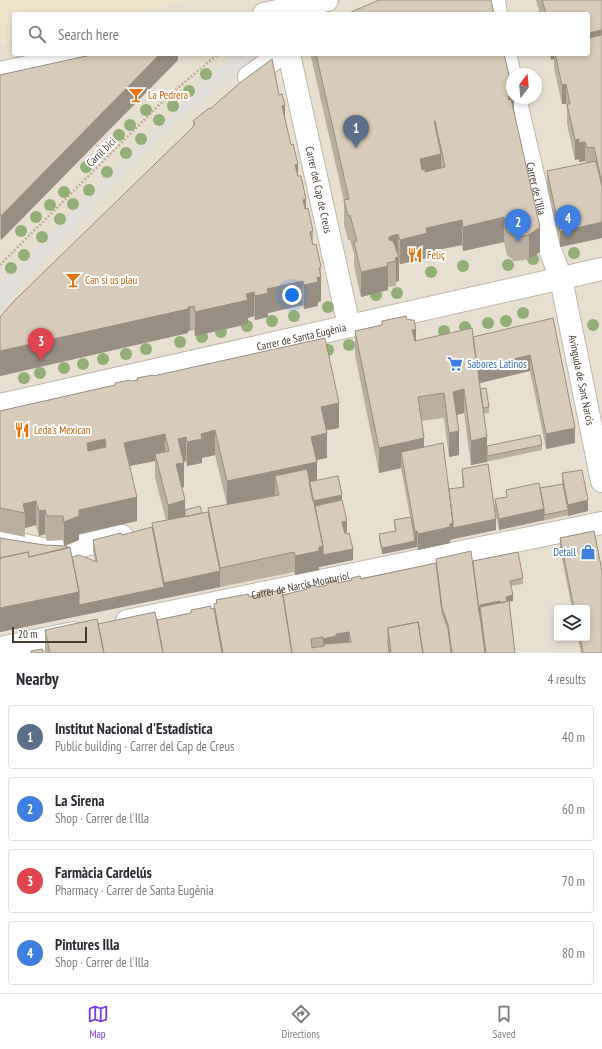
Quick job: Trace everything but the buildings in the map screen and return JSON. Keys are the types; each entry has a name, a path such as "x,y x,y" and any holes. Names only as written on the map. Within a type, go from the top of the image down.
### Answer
{"street":[{"path":"494,0 496,12"},
{"path":"273,12 320,1"},
{"path":"0,73 78,56"},
{"path":"237,88 253,74 278,56"},
{"name":"Carrer del Cap de Creus","path":"289,56 349,326"},
{"path":"505,56 508,68"},
{"name":"Carrer de l'Illa","path":"516,104 551,252 561,279"},
{"name":"Carrer de Santa Eugènia","path":"0,405 602,269"},
{"name":"Avinguda de Sant Narcís","path":"561,279 602,481"},
{"name":"Carrer de Narcís Monturiol","path":"0,651 5,647 602,523"},
{"path":"0,540 47,550 64,550 134,534"}],"path":[{"name":"Carril bici","path":"0,265 166,98 216,56"}],"shaded area":[{"path":"0,0 602,0 602,653 0,653"},
{"path":"0,0 196,0 142,12 12,12 12,40 0,43"},
{"path":"235,56 251,56 253,60 187,112 102,197 0,309 0,285 201,84"}],"place":[{"name":"La Pedrera","path":"136,95"},
{"name":"Institut Nacional d'Estadística","path":"356,148"},
{"name":"Pintures Illa","path":"568,238"},
{"name":"La Sirena","path":"518,242"},
{"name":"Feliç","path":"415,255"},
{"name":"Can si us plau","path":"73,280"},
{"name":"Farmàcia Cardelús","path":"41,361"},
{"name":"Sabores Latinos","path":"455,364"},
{"name":"Leda's Mexican","path":"22,430"},
{"name":"Detall","path":"588,552"}]}
